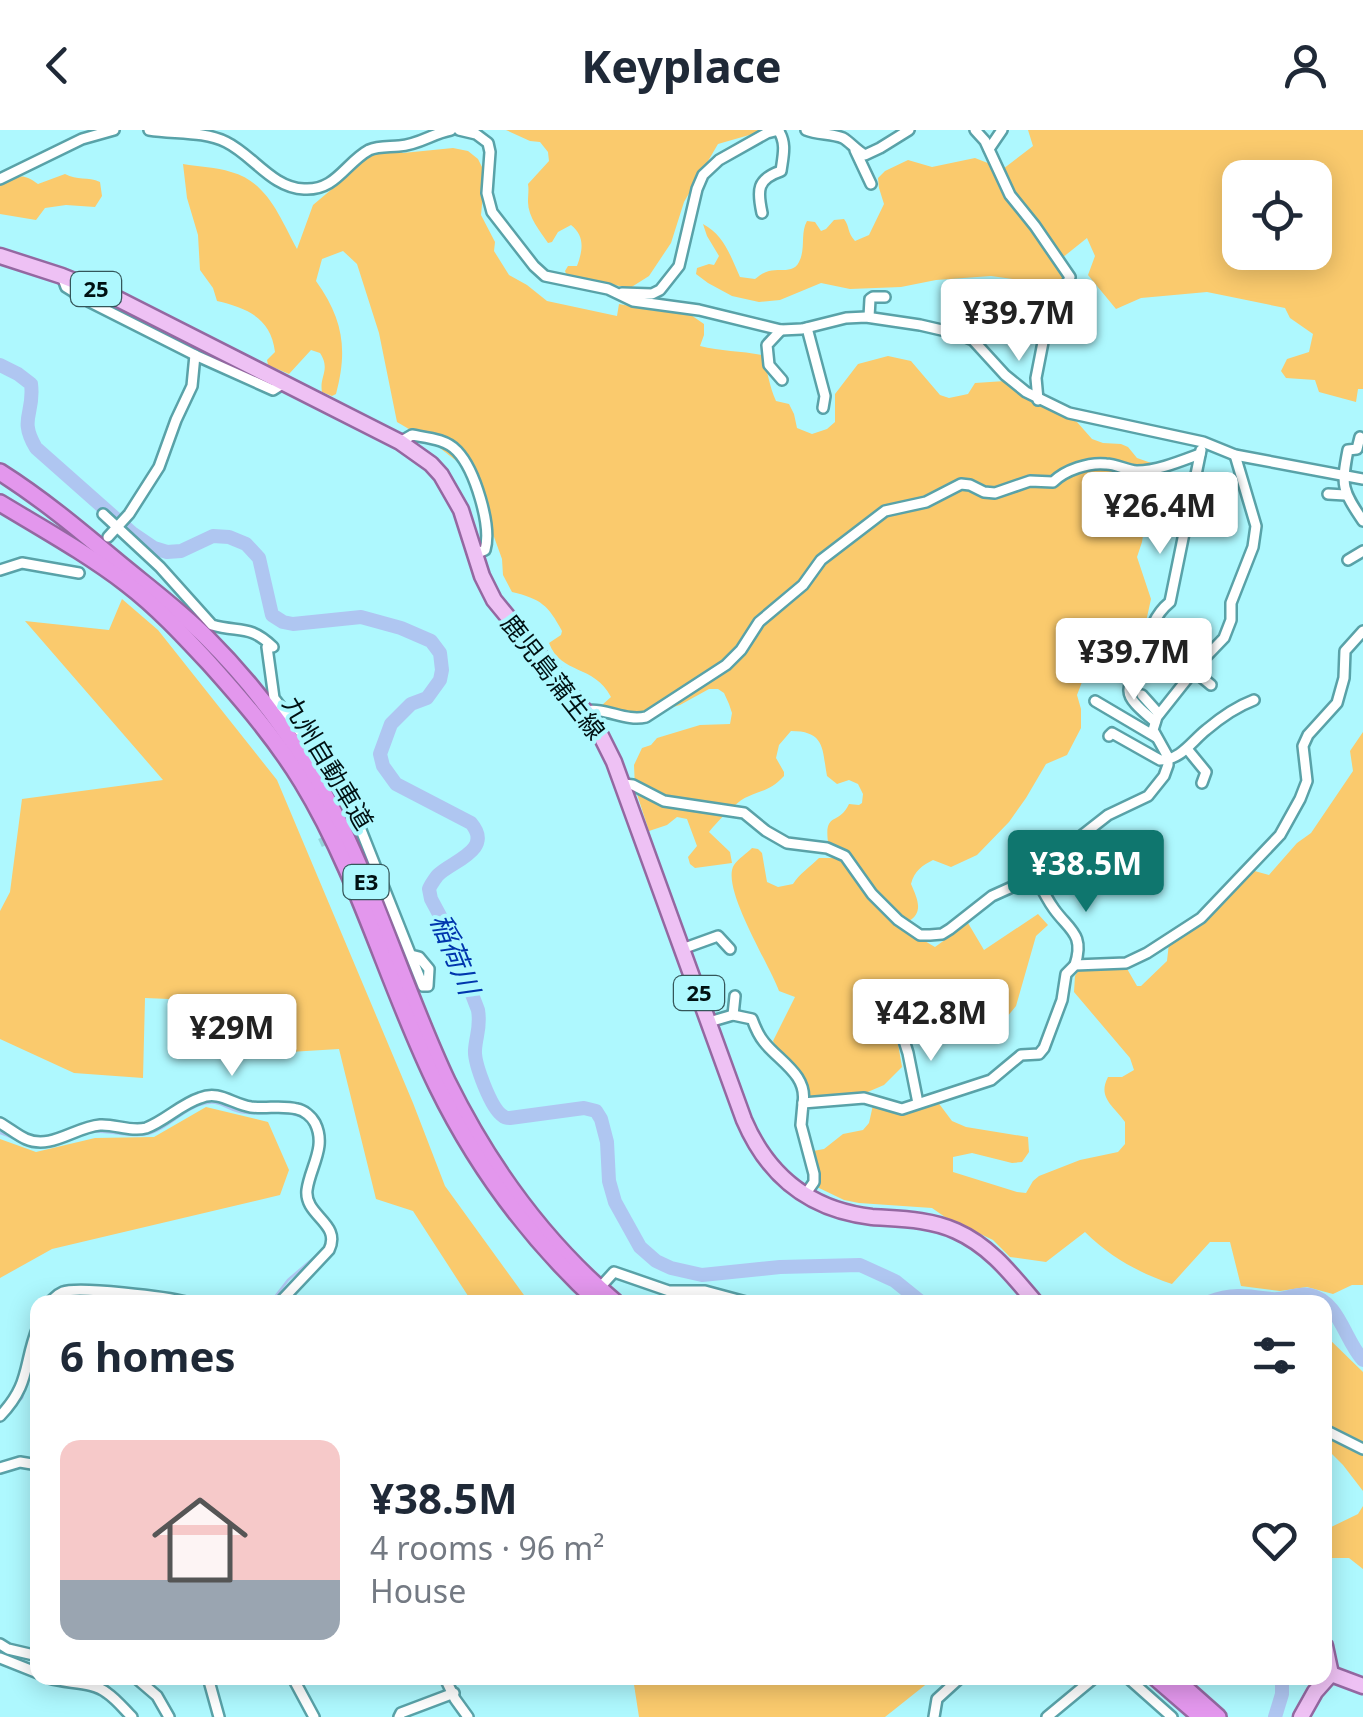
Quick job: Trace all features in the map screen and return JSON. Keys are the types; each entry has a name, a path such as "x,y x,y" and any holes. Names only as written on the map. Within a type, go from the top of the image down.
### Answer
{"highway":[{"name":"九州自動車道","path":"0,472 53,507 204,635 236,668 280,725 337,819 446,1078 481,1144 540,1227 608,1295"},
{"name":"九州自動車道","path":"0,503 96,562 154,606 278,745 325,824 436,1083 472,1151 533,1235 590,1295"},
{"path":"1161,1685 1191,1717"},
{"path":"1163,1685 1201,1717"},
{"path":"1182,1685 1218,1717"}],"main road":[{"name":"鹿児島蒲生線","path":"0,256 114,297 400,442 432,464 461,510 482,576 494,600 596,726 624,784 752,1139 775,1170 805,1195 854,1214 952,1229 995,1257 1029,1295"},
{"path":"1332,1674 1363,1686"},
{"path":"1301,1717 1321,1685"}],"street":[{"path":"0,179 82,139 114,130"},
{"path":"150,130 213,136 245,153 275,179 305,190 336,180 371,149 414,144 451,130"},
{"path":"460,130 476,134 488,143 487,194 492,212 540,272 553,278 596,285 633,301 698,310 781,330 869,317 962,333 1038,400 1078,416 1202,442 1235,454 1363,479"},
{"path":"620,293 652,294 660,290 679,266 697,189 709,167 778,130 784,148 781,171 762,180 762,213"},
{"path":"806,130 814,134 842,134 855,150 871,184"},
{"path":"855,150 869,154 908,130"},
{"path":"975,130 989,149 1010,195 1070,278 1045,332 1036,378 1038,400"},
{"path":"989,149 1006,131"},
{"path":"62,276 66,287 90,302 195,355 273,390 284,384"},
{"path":"869,317 870,299 884,297"},
{"path":"962,333 964,310 974,306"},
{"path":"962,333 1003,326 1045,332"},
{"path":"806,328 825,396 824,408"},
{"path":"781,330 767,346 769,365 782,380"},
{"path":"108,537 130,514 159,467 192,386 195,355"},
{"path":"400,442 412,435 442,440 457,450 483,501 488,542 485,550 474,554"},
{"path":"1360,437 1356,449 1348,450 1343,477 1346,495 1363,521"},
{"path":"1157,718 1130,697 1128,690 1139,671 1150,628 1170,602 1202,442"},
{"path":"585,711 597,709 637,720 646,718 726,665 759,622 803,585 821,560 884,510 926,502 961,484 994,493 1030,481 1054,482 1070,470 1094,464 1141,471 1200,454"},
{"path":"624,784 664,801 744,814 787,843 827,848 844,856 872,894 898,920 920,935 942,934 992,896 1034,873 1108,816 1148,796 1164,776 1168,760 1153,730 1157,718 1193,670 1224,638 1232,603 1253,547 1256,526 1235,454"},
{"path":"1328,494 1346,495"},
{"path":"103,514 160,567 212,625 250,630 273,647 267,647 274,698 344,794 412,955"},
{"path":"1348,560 1363,551"},
{"path":"0,570 22,563 79,573"},
{"path":"1075,965 1126,962 1147,953 1201,918 1280,835 1307,781 1303,746 1336,704 1344,678 1346,651 1363,631"},
{"path":"1193,670 1211,686"},
{"path":"1142,695 1157,718"},
{"path":"1109,736 1112,733 1160,760 1168,760 1188,750 1204,731 1254,700"},
{"path":"1095,701 1156,737"},
{"path":"1188,750 1206,772 1202,783"},
{"path":"804,1103 864,1098 902,1110 991,1080 1021,1055 1039,1054 1047,1044 1066,974 1075,965 1078,952 1074,930 1052,906 1034,873"},
{"path":"682,949 718,936 730,949"},
{"path":"733,1015 735,996"},
{"path":"911,1012 903,1015 899,1025 918,1103"},
{"path":"709,1022 733,1015 752,1019 764,1043 802,1085 802,1125 814,1174 814,1182 805,1195"},
{"path":"0,1123 28,1140 45,1142 103,1124 142,1130 201,1097 221,1095 252,1107 300,1109 314,1119 318,1134 319,1149 307,1190 309,1203 332,1234 333,1242 287,1295"},
{"path":"604,1283 614,1272 669,1291 704,1290 722,1295"},
{"path":"57,1295 75,1290 134,1295"},
{"path":"0,1416 12,1403 30,1361"},
{"path":"1332,1434 1363,1449"},
{"path":"0,1468 30,1463"},
{"path":"0,1644 30,1654"},
{"path":"0,1658 30,1670"},
{"path":"81,1685 109,1694 132,1717"},
{"path":"144,1685 157,1696 168,1717"},
{"path":"213,1685 219,1717"},
{"path":"297,1685 314,1717"},
{"path":"449,1685 468,1717"},
{"path":"934,1717 938,1699 953,1685"},
{"path":"1047,1717 1086,1685"},
{"path":"1136,1685 1172,1717"},
{"path":"399,1717 454,1694"}],"shaded area":[{"path":"506,130 767,130 718,144 684,202 671,243 649,276 630,288 567,276 568,266 577,266 579,260 579,234 571,225 548,243 529,208 528,184 549,161 548,152 540,142"},
{"path":"1028,130 1363,130 1363,389 1358,389 1356,402 1319,392 1315,380 1286,378 1281,371 1287,359 1309,352 1313,334 1290,318 1285,308 1207,292 1141,298 1116,309 1088,275 1095,256 1087,238 1062,258 1065,280 1060,294 1020,280 991,276 901,287 850,289 821,283 780,300 759,302 732,296 696,274 697,268 714,265 719,256 703,224 722,240 740,277 755,279 773,270 796,266 807,221 815,222 821,231 834,220 844,219 855,241 869,235 884,204 878,178 908,160 932,167 975,158 1003,169 1033,146"},
{"path":"380,141 403,153 453,148 468,151 478,159 485,173 481,215 495,242 494,251 509,275 547,301 617,316 619,304 688,313 704,324 700,346 762,355 776,401 789,404 797,428 812,434 827,429 835,422 835,394 858,364 888,356 911,361 940,395 949,398 968,394 975,383 1005,381 1039,404 1077,422 1092,439 1121,444 1137,458 1157,465 1159,487 1147,510 1137,557 1151,599 1140,649 1118,657 1082,682 1077,695 1081,728 1067,755 1046,764 1009,822 977,855 951,867 933,860 922,866 911,884 918,905 913,918 907,922 878,898 841,847 828,842 830,822 849,804 862,803 863,794 858,784 849,780 837,784 827,776 823,750 811,734 791,731 779,745 776,758 784,776 771,787 738,802 709,832 730,852 732,863 695,868 690,864 688,857 697,846 687,819 677,817 649,831 635,788 634,765 642,748 657,738 700,725 730,724 732,713 724,693 709,689 680,705 639,717 605,709 601,706 611,697 604,687 554,653 549,643 562,631 543,604 512,592 503,575 502,559 485,512 463,466 397,422 379,333 357,264 343,251 322,259 316,281 332,308 341,335 340,378 332,396 322,392 325,364 320,353 311,350 289,374 268,365 267,360 275,352 263,323 247,311 217,301 200,270 198,235 187,198 183,164 225,170 255,184 272,203 297,249 313,205"},
{"path":"65,174 100,182 102,196 95,207 45,208 36,220 0,214 0,184 20,176 38,184"},
{"path":"122,599 158,630 277,780 445,1186 524,1295 467,1295 413,1211 376,1199 339,1049 273,1053 261,1019 217,1001 145,998 143,1078 74,1073 0,1039 0,911 10,892 22,799 163,780 25,621 109,630"},
{"path":"1363,732 1363,1285 1352,1285 1333,1294 1307,1287 1280,1291 1241,1286 1230,1242 1210,1242 1172,1284 1126,1263 1085,1232 1046,1262 1010,1257 993,1240 932,1208 859,1203 817,1187 813,1151 824,1149 843,1134 863,1130 873,1105 898,1112 937,1101 952,1121 966,1127 1028,1137 1029,1152 1022,1162 972,1153 953,1157 953,1172 1017,1192 1026,1193 1039,1176 1080,1160 1118,1152 1125,1144 1125,1122 1108,1101 1105,1084 1108,1077 1122,1077 1134,1070 1130,1058 1074,992 1075,976 1080,968 1126,967 1137,986 1141,986 1167,961 1169,943 1251,870 1269,875 1311,833 1353,771 1350,751"},
{"path":"752,848 762,853 767,882 778,887 793,884 819,858 837,858 847,864 854,879 892,922 935,947 968,923 984,950 1038,914 1048,925 1036,936 1016,1006 997,1029 939,1037 932,1001 920,1000 895,1026 902,1067 884,1085 863,1094 808,1098 773,1041 795,997 779,991 734,891 734,865"},
{"path":"206,1107 268,1122 289,1170 280,1195 52,1249 0,1278 0,1139 36,1152 95,1138 154,1137"},
{"path":"1332,1342 1363,1372 1363,1491 1332,1454"},
{"path":"1363,1506 1363,1569 1349,1558 1332,1558 1332,1527 1358,1514"},
{"path":"634,1685 925,1685 885,1717 639,1717"}],"waterway":[{"name":"稲荷川","path":"0,365 31,384 28,430 36,448 154,548 181,551 213,536 229,537 246,544 259,558 272,615 283,622 361,617 431,641 440,653 440,680 427,698 411,704 391,724 380,754 396,784 471,823 477,832 474,848 438,875 429,889 478,1010 475,1056 498,1112 510,1118 584,1108 596,1111 607,1142 609,1181 615,1202 640,1247 671,1268 702,1275 780,1267 860,1265 895,1281 912,1295"},
{"path":"88,1132 151,1133 211,1102 245,1113 290,1114 307,1120"},
{"path":"0,1133 31,1145 52,1145"},
{"path":"276,1295 327,1242"},
{"path":"1300,1295 1310,1295"},
{"path":"1332,1310 1363,1360"},
{"path":"0,1422 22,1398 30,1371"},
{"path":"0,1650 30,1659"},
{"name":"稲荷川","path":"1275,1717 1282,1685"},
{"path":"152,1696 163,1717"}],"tunnel":[{"path":"320,843 359,825"}]}
